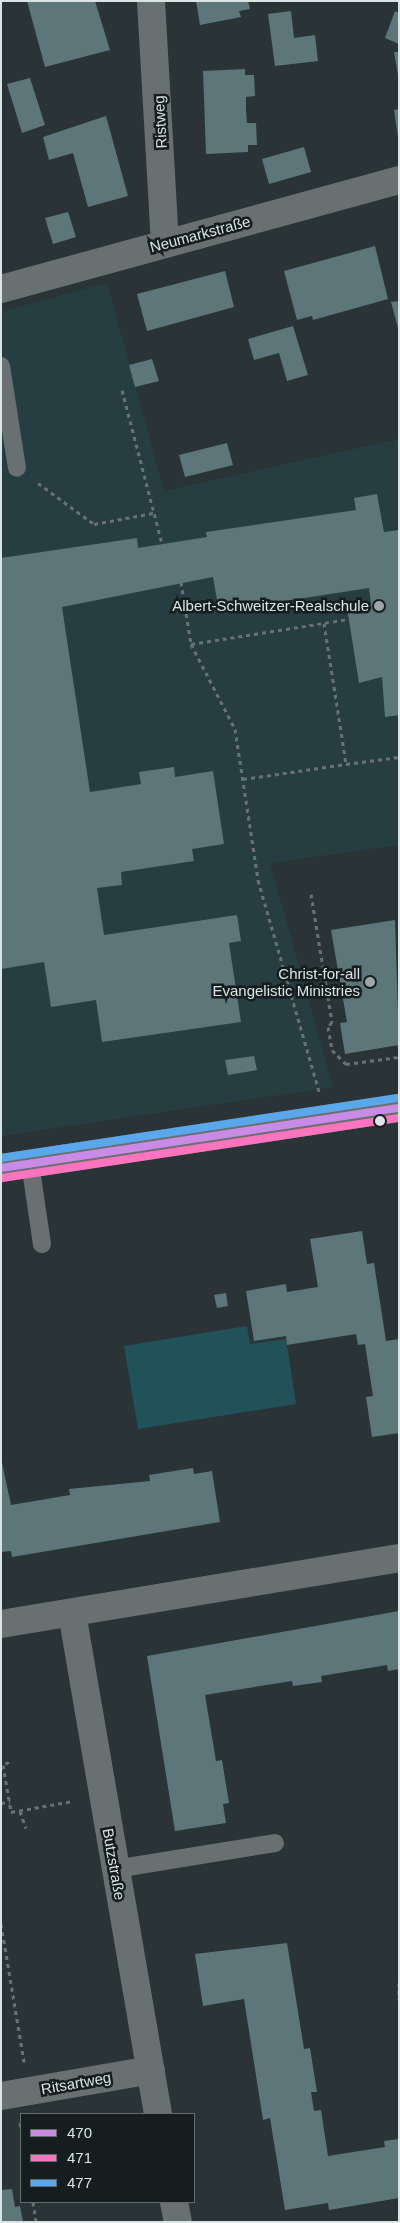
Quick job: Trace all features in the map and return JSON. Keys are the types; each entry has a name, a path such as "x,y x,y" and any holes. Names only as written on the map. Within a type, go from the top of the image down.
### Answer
{"street":[{"name":"Ristweg","path":"151,1 165,243"},
{"name":"Neumarkstraße","path":"1,289 399,180"},
{"path":"1,1168 399,1108"},
{"path":"1,1624 399,1558"},
{"name":"Butzstraße","path":"72,1613 158,2113"},
{"name":"Ritsartweg","path":"1,2096 151,2070"},
{"path":"174,2203 178,2222"}],"lane":[{"path":"1,366 17,468"},
{"path":"30,1163 42,1244"},
{"path":"115,1869 274,1842"}],"path":[{"path":"122,390 162,544"},
{"path":"17,468 94,524 153,513"},
{"path":"181,582 190,644 235,729 258,880 320,1094"},
{"path":"190,644 348,619"},
{"path":"324,623 346,764"},
{"path":"243,779 399,757"},
{"path":"311,894 332,1022 328,1027 332,1050 346,1064 399,1056"},
{"path":"8,1762 3,1765 11,1812 103,1796"},
{"path":"1,1803 10,1802"},
{"path":"20,1811 26,1828"},
{"path":"1,1924 28,2091"},
{"path":"399,1983 399,2000"},
{"path":"33,2203 36,2222"}],"shaded area":[{"path":"107,283 164,491 399,439 399,845 270,863 333,1087 1,1136 1,312"},
{"path":"247,1326 250,1344 286,1339 296,1404 138,1429 124,1346"}],"building":[{"path":"27,1 95,1 110,50 45,67"},
{"path":"196,1 248,1 250,9 239,11 241,17 200,25"},
{"path":"291,11 294,38 315,35 318,61 275,66 268,14"},
{"path":"395,11 399,13 399,44 385,38"},
{"path":"394,52 399,52 399,75 398,75"},
{"path":"245,69 245,75 254,75 255,96 246,97 246,111 247,123 256,123 257,145 248,145 248,152 206,154 203,71"},
{"path":"30,78 45,125 22,133 7,84"},
{"path":"399,109 399,137 398,137 394,110"},
{"path":"106,116 128,196 88,207 73,153 49,160 43,137"},
{"path":"304,147 311,172 269,184 262,159"},
{"path":"68,212 76,237 53,244 45,218"},
{"path":"375,246 388,299 313,320 312,316 297,320 284,271"},
{"path":"225,271 234,307 147,331 137,294"},
{"path":"399,301 399,328 398,328 391,302"},
{"path":"293,326 308,375 287,381 279,353 254,360 248,339"},
{"path":"152,359 159,381 135,387 129,365"},
{"path":"227,443 233,465 185,477 179,455"},
{"path":"377,494 384,532 399,530 399,715 385,717 382,677 359,683 347,608 371,604 369,588 219,611 213,577 62,607 90,792 141,784 139,772 174,767 175,777 213,771 224,844 192,849 194,861 121,872 122,885 97,888 104,935 237,915 241,941 229,943 241,1022 102,1042 96,1000 51,1007 44,962 1,969 1,558 137,538 138,548 207,537 206,532 356,510 354,498"},
{"name":"Christ-for-all Evangelistic Ministries","path":"395,920 399,1045 345,1054 340,1023 347,1022 331,930"},
{"path":"254,1056 257,1070 228,1075 225,1060"},
{"path":"362,1231 367,1264 374,1263 386,1341 399,1339 399,1433 372,1437 366,1397 373,1396 365,1344 358,1345 356,1334 287,1345 286,1336 254,1341 246,1291 286,1284 287,1292 318,1287 310,1239"},
{"path":"226,1293 228,1306 217,1308 214,1295"},
{"path":"1,1458 11,1505 70,1495 69,1489 150,1481 149,1475 193,1468 194,1474 212,1471 220,1522 12,1557 11,1551 1,1552"},
{"path":"399,1611 399,1669 388,1671 387,1665 321,1676 322,1682 293,1686 292,1681 205,1695 216,1761 222,1760 229,1803 223,1804 226,1823 175,1831 147,1656"},
{"path":"287,1943 304,2049 310,2048 317,2092 311,2092 314,2111 321,2110 328,2156 385,2147 384,2141 399,2139 399,2198 329,2210 328,2203 285,2210 270,2118 263,2120 244,1999 203,2006 195,1954"},
{"path":"12,2189 15,2207 20,2206 23,2222 1,2222 1,2190"}],"transit line":[{"name":"477","path":"1,1158 398,1098"},
{"name":"470","path":"1,1168 399,1108"},
{"name":"471","path":"2,1178 399,1118"}],"place":[{"name":"Albert-Schweitzer-Realschule","path":"379,606"},
{"name":"Christ-for-all Evangelistic Ministries","path":"370,982"}]}
